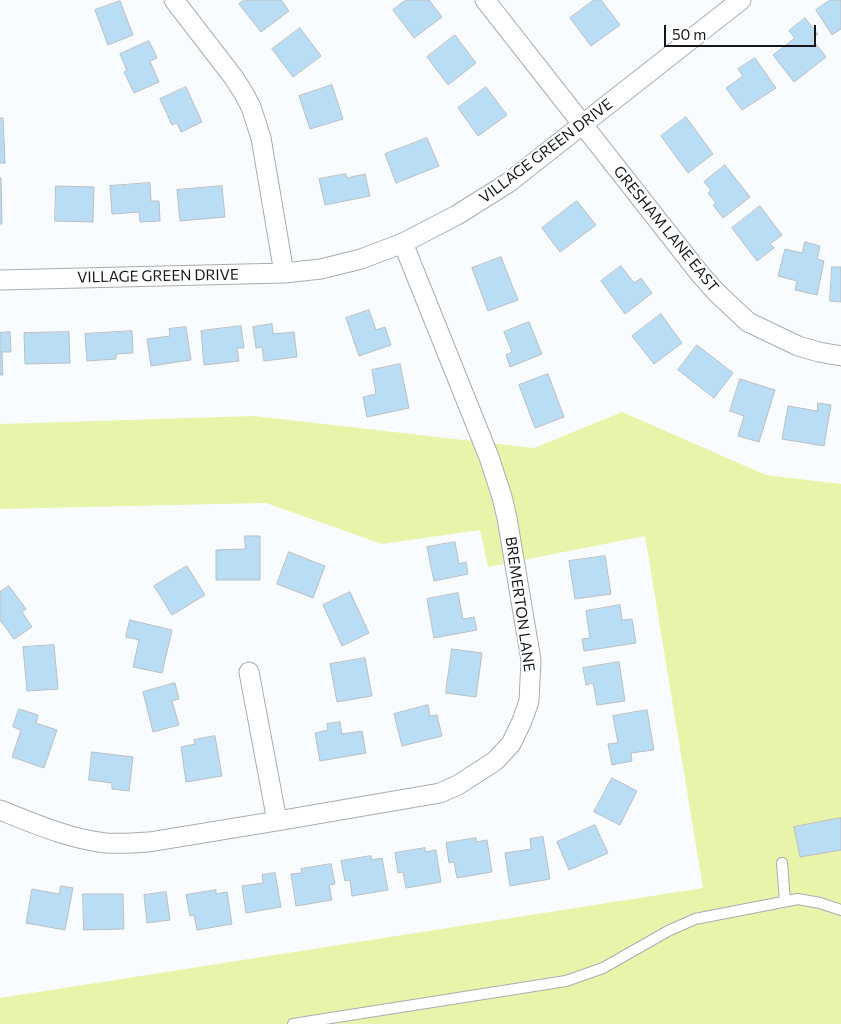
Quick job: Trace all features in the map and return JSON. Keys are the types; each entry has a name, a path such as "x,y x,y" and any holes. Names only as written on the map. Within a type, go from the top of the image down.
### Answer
{"street":[{"path":"174,0 234,78 251,107 260,138 284,273"},
{"name":"GRESHAM LANE EAST","path":"485,0 700,274 717,293 748,322 798,346 841,356"},
{"name":"VILLAGE GREEN DRIVE","path":"0,280 284,273 321,269 361,259 403,243 486,198 508,183 741,0"},
{"name":"BREMERTON LANE","path":"0,810 60,833 85,840 127,844 149,842 440,792 458,785 495,761 511,744 529,700 531,660 507,518 489,457 403,243"},
{"path":"249,672 277,821"}],"lane":[{"path":"782,863 785,901"},
{"path":"293,1024 566,981 603,968 668,931 694,919 798,899 820,903 841,910"}],"green space":[{"path":"622,412 766,475 841,484 841,1024 0,1024 0,998 703,888 645,536 488,567 480,530 382,544 266,503 0,509 0,424 254,416 534,448"}],"building":[{"path":"244,0 281,0 289,11 261,32 239,4"},
{"path":"406,0 429,0 442,17 414,38 393,10"},
{"path":"594,0 601,0 620,25 591,46 570,18"},
{"path":"830,0 841,0 841,29 832,35 816,10"},
{"path":"120,1 133,35 108,45 95,10"},
{"path":"805,18 818,34 812,39 826,57 794,82 773,55 795,38 789,31"},
{"path":"300,28 321,56 293,77 272,49"},
{"path":"455,35 476,63 448,85 427,57"},
{"path":"149,41 157,58 150,61 159,82 134,93 124,72 127,71 120,54"},
{"path":"755,58 776,88 742,110 726,88 743,76 738,69"},
{"path":"332,85 343,119 310,129 299,96"},
{"path":"186,87 202,122 181,132 177,123 172,125 160,99"},
{"path":"486,87 507,115 478,136 458,108"},
{"path":"686,117 713,154 688,173 661,136"},
{"path":"0,118 3,118 5,163 0,163"},
{"path":"427,138 439,166 396,183 385,154"},
{"path":"725,165 750,197 723,218 713,205 716,203 708,193 711,190 704,182"},
{"path":"346,174 347,178 365,174 370,196 325,205 319,179"},
{"path":"1,178 2,224 0,224"},
{"path":"150,183 151,201 159,201 160,221 140,222 139,212 112,214 110,186"},
{"path":"56,186 94,187 93,222 55,221"},
{"path":"222,186 225,217 180,221 177,190"},
{"path":"577,201 596,225 560,252 542,228"},
{"path":"760,206 782,235 770,244 774,248 757,261 732,228"},
{"path":"805,242 820,246 817,259 824,261 817,295 795,290 797,281 778,276 785,249 802,253"},
{"path":"501,257 518,300 488,311 472,268"},
{"path":"621,266 634,283 641,278 652,293 625,314 601,281"},
{"path":"832,267 841,267 841,302 830,301"},
{"path":"369,310 376,330 385,327 391,345 359,356 346,318"},
{"path":"661,314 682,343 654,364 632,336"},
{"path":"529,322 542,354 510,367 506,355 512,352 504,332"},
{"path":"272,324 273,334 294,332 297,357 264,361 262,347 256,348 253,327"},
{"path":"241,326 244,348 237,348 239,361 204,365 201,331"},
{"path":"186,327 191,360 151,366 147,339 170,336 169,329"},
{"path":"132,331 133,353 116,354 116,359 87,361 85,334"},
{"path":"10,332 11,352 2,352 3,375 0,375 0,333"},
{"path":"69,332 70,363 25,364 24,333"},
{"path":"697,345 733,373 714,398 678,370"},
{"path":"400,364 409,408 367,417 363,397 376,394 372,370"},
{"path":"548,374 564,417 535,428 519,385"},
{"path":"740,379 775,390 759,442 738,436 744,416 730,411"},
{"path":"818,403 831,405 824,446 782,439 788,406 817,411"},
{"path":"245,536 260,536 260,580 216,580 216,550 245,549"},
{"path":"455,542 459,564 466,562 468,574 434,581 427,547"},
{"path":"289,552 325,566 313,598 277,584"},
{"path":"605,556 611,594 575,599 569,561"},
{"path":"187,566 205,595 172,615 154,586"},
{"path":"9,586 26,609 22,612 32,627 14,639 0,620 0,592"},
{"path":"350,592 369,633 342,646 323,605"},
{"path":"458,593 463,619 474,617 477,630 434,638 427,599"},
{"path":"620,605 622,620 632,619 636,643 584,651 582,639 590,638 586,611"},
{"path":"130,620 172,630 162,673 133,667 139,640 126,637"},
{"path":"54,645 58,689 27,691 23,647"},
{"path":"452,649 482,653 476,697 446,693"},
{"path":"365,658 372,696 337,702 330,664"},
{"path":"619,662 625,701 597,705 593,683 586,685 583,668"},
{"path":"175,683 179,699 172,701 179,725 153,732 143,692"},
{"path":"428,705 430,716 437,715 442,736 402,746 394,714"},
{"path":"19,709 38,715 36,723 57,730 44,768 12,757 21,730 13,727"},
{"path":"647,710 654,750 631,753 632,761 612,765 608,744 618,743 613,716"},
{"path":"340,722 342,734 362,731 366,753 320,761 315,733 328,730 327,724"},
{"path":"215,736 222,776 186,782 181,747 195,744 194,740"},
{"path":"92,752 133,757 129,791 112,789 112,783 89,780"},
{"path":"612,778 637,791 620,825 594,812"},
{"path":"841,818 841,850 800,857 794,827"},
{"path":"595,825 608,853 569,870 557,842"},
{"path":"543,837 550,879 510,886 505,853 531,849 530,839"},
{"path":"476,838 476,842 487,840 492,872 457,878 454,862 449,863 446,843"},
{"path":"425,848 425,852 436,850 441,882 406,888 403,872 398,873 395,853"},
{"path":"371,856 372,860 382,858 388,890 352,896 350,880 345,881 341,861"},
{"path":"331,864 335,884 329,885 332,900 296,906 291,874 302,873 301,869"},
{"path":"275,873 281,907 246,913 242,886 263,883 262,875"},
{"path":"61,886 73,888 65,930 26,923 32,889 59,894"},
{"path":"216,890 216,894 227,892 232,924 197,930 194,915 190,916 186,895"},
{"path":"166,892 170,920 147,923 144,895"},
{"path":"83,894 123,894 124,929 84,930"}]}
